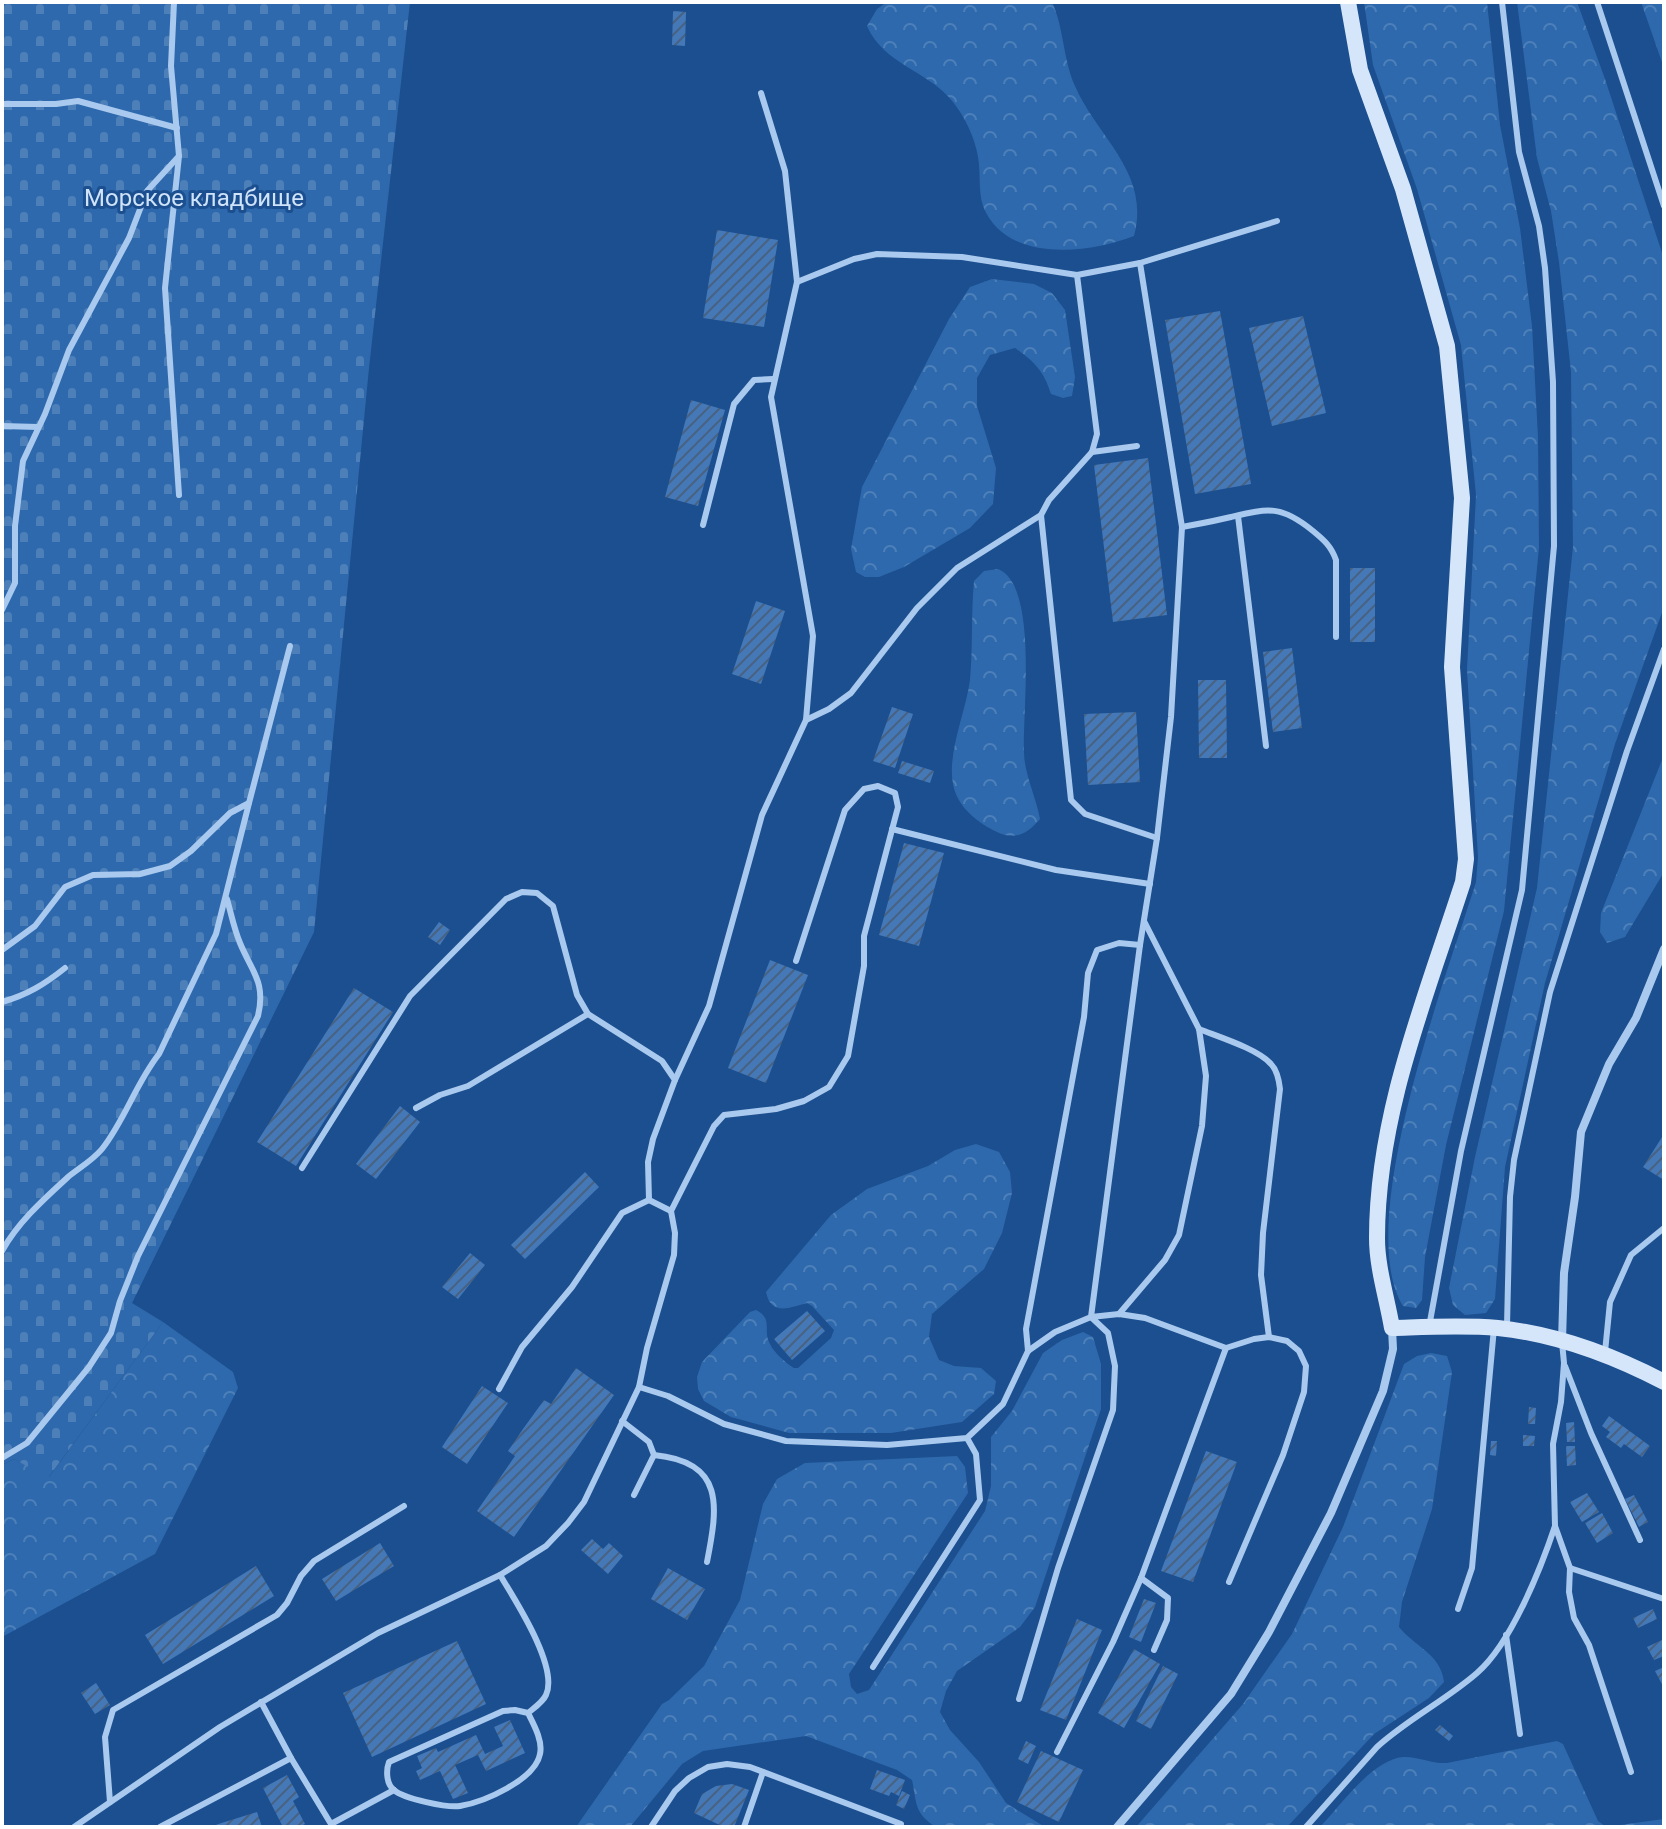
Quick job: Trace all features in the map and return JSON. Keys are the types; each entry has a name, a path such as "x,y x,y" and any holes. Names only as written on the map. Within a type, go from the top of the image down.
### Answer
{"main road":[{"path":"1348,2 1360,70 1403,189 1447,346 1462,498 1452,667 1466,859 1463,882 1390,1117 1380,1175 1377,1240 1382,1284 1392,1328 1501,1329 1605,1355 1664,1382"}],"street":[{"path":"1562,1342 1564,1273 1581,1132 1609,1064 1636,1018 1664,949"},
{"path":"1117,1827 1231,1694 1269,1632 1331,1513 1383,1391 1393,1349 1392,1328"}],"lane":[{"path":"174,2 171,66 179,156 165,288 179,495"},
{"path":"1429,1327 1461,1151 1522,890 1554,546 1553,382 1545,268 1539,226 1519,152 1502,2"},
{"path":"1597,2 1664,206"},
{"path":"649,1200 648,1162 653,1139 675,1080 709,1006 762,815 806,720 813,636 771,397 797,282 785,171 761,93"},
{"path":"2,104 78,101 177,128"},
{"path":"2,610 15,583 15,526 23,461 69,350 129,238 147,191 179,156"},
{"path":"797,282 854,259 877,254 962,257 1077,275 1140,263 1277,221"},
{"path":"1091,1317 1171,717 1182,527 1140,263"},
{"path":"806,720 829,709 851,693 910,617 957,568 1041,515 1049,500 1092,452 1097,434 1077,275"},
{"path":"703,525 734,404 754,380 773,379"},
{"path":"2,426 38,427"},
{"path":"1092,452 1137,446"},
{"path":"1182,527 1259,509 1277,510 1295,517 1328,543 1336,560 1336,637"},
{"path":"1041,515 1071,800 1085,814 1157,838"},
{"path":"1238,516 1266,746"},
{"path":"2,1251 35,1209 101,1151 123,1117 189,994 216,934 290,646"},
{"path":"1458,1609 1472,1568 1501,1329 1514,1160 1550,992 1627,751 1664,649"},
{"path":"74,1827 261,1702 378,1633 500,1575 546,1546 568,1523 584,1502 639,1387 674,1255 675,1233 671,1211 714,1126 724,1115 776,1109 804,1101 829,1087 848,1056 864,966 864,936 898,807 895,793 878,786 864,789 845,810 796,961"},
{"path":"2,950 35,926 65,887 93,875 140,874 170,866 191,851 230,813 249,803"},
{"path":"892,829 1056,870 1150,884"},
{"path":"302,1168 410,996 506,899 522,892 537,893 553,906 577,995 588,1014 662,1061 675,1080"},
{"path":"2,1458 27,1443 89,1367 111,1333 138,1256 258,1016 261,988 258,976 240,943 226,896"},
{"path":"1119,1314 1165,1260 1179,1235 1202,1126 1206,1076 1199,1029 1144,921"},
{"path":"1028,1351 1026,1329 1084,1017 1088,973 1097,950 1119,943 1140,945"},
{"path":"2,1002 23,997 65,968"},
{"path":"416,1108 440,1095 468,1086 588,1014"},
{"path":"1199,1029 1261,1056 1273,1065 1279,1079 1262,1261 1269,1337"},
{"path":"649,1200 671,1211"},
{"path":"499,1389 522,1347 572,1287 614,1223 622,1213 649,1200"},
{"path":"1605,1355 1610,1302 1631,1255 1664,1228"},
{"path":"639,1387 668,1396 724,1424 786,1441 887,1445 967,1438 1003,1404 1028,1351 1055,1332 1091,1317 1119,1314 1145,1318 1226,1348 1269,1337 1287,1341 1299,1351 1306,1366 1304,1392 1283,1455 1229,1582"},
{"path":"1019,1699 1058,1568 1113,1410 1115,1366 1108,1333 1091,1317"},
{"path":"1562,1342 1561,1402 1553,1444 1555,1526 1570,1568 1569,1592 1574,1618 1589,1645 1631,1772"},
{"path":"1057,1752 1113,1642 1141,1578 1226,1348"},
{"path":"1564,1363 1591,1433 1640,1540"},
{"path":"622,1421 649,1442 654,1455 634,1495"},
{"path":"873,1667 980,1500 976,1454 967,1438"},
{"path":"654,1455 677,1457 692,1464 706,1478 714,1500 707,1562"},
{"path":"110,1802 105,1737 113,1710 277,1615 314,1561 404,1506"},
{"path":"1306,1827 1390,1735 1439,1704 1495,1655 1543,1561 1555,1526"},
{"path":"1570,1568 1664,1599"},
{"path":"500,1575 532,1631 546,1669 546,1696 528,1713"},
{"path":"1141,1578 1168,1598 1167,1620 1154,1650"},
{"path":"1506,1635 1520,1734"},
{"path":"261,1702 331,1825 394,1790"},
{"path":"508,1709 528,1713 541,1746 540,1757 520,1780 494,1797 457,1807 427,1802 394,1790 386,1773 389,1762 508,1709"},
{"path":"160,1827 291,1758"},
{"path":"651,1827 675,1791 708,1767 727,1764 763,1772 901,1824 899,1827"},
{"path":"744,1827 763,1772"}],"green space":[{"name":"Морское кладбище","path":"2,2 410,2 369,368 314,932 132,1303 163,1322 48,1478 14,1459 2,1465"},
{"path":"887,2 1052,2 1075,86 1129,174 1137,214 1134,236 1094,247 1050,249 1009,237 994,224 983,206 977,150 962,114 943,91 884,50 867,26 877,9"},
{"path":"1364,2 1487,2 1500,125 1520,228 1532,326 1538,437 1539,547 1504,911 1446,1145 1425,1257 1422,1300 1416,1308 1403,1306 1390,1268 1389,1218 1396,1159 1410,1097 1476,882 1478,857 1467,670 1476,495 1461,345 1417,189 1373,65"},
{"path":"1517,2 1577,2 1664,259 1664,607 1615,744 1545,983 1505,1167 1495,1299 1486,1313 1465,1315 1453,1305 1449,1288 1475,1157 1537,888 1573,547 1571,372 1559,262 1551,211 1537,158"},
{"path":"1641,2 1664,2 1664,68"},
{"path":"992,279 1034,284 1052,293 1065,310 1075,377 1072,396 1063,398 1051,394 1038,367 1015,348 990,355 977,378 977,406 996,468 993,504 970,528 904,567 879,577 865,577 856,572 851,549 862,487 949,319 970,287"},
{"path":"998,569 1011,580 1024,624 1025,760 1040,819 1026,832 1016,836 997,832 969,813 955,792 952,772 970,680 974,581 984,571"},
{"path":"1664,755 1664,872 1625,937 1607,943 1600,932 1601,913"},
{"path":"976,1144 999,1152 1010,1172 1012,1193 1002,1233 984,1269 932,1314 929,1337 939,1360 954,1366 981,1368 996,1381 994,1394 962,1422 891,1433 789,1433 731,1417 704,1401 697,1377 702,1362 750,1312 756,1310 765,1317 772,1347 780,1358 794,1368 798,1368 831,1338 834,1330 812,1306 807,1303 776,1307 768,1300 766,1292 831,1215 867,1189 928,1166 955,1150"},
{"path":"163,1322 233,1372 238,1388 155,1554 2,1637 2,1465 14,1459 49,1477"},
{"path":"1083,1332 1093,1337 1101,1364 1101,1409 1035,1607 1020,1627 957,1671 946,1691 940,1712 950,1730 979,1762 1006,1803 1045,1827 936,1827 920,1812 912,1780 897,1770 806,1736 703,1751 682,1764 630,1827 576,1827 662,1704 704,1666 740,1600 763,1504 777,1479 805,1463 957,1456 965,1467 968,1493 849,1674 851,1687 857,1694 869,1690 985,1511 991,1486 991,1437 1012,1411 1043,1353 1062,1340"},
{"path":"1431,1353 1447,1356 1452,1372 1432,1509 1402,1602 1399,1627 1438,1664 1444,1682 1429,1698 1374,1734 1287,1827 1136,1827 1243,1704 1292,1634 1343,1527 1404,1364 1417,1356"},
{"path":"1557,1741 1563,1744 1598,1821 1605,1826 1613,1826 1664,1819 1664,1827 1320,1827 1358,1785 1391,1760 1408,1757 1447,1763"}],"building":[{"path":"673,11 686,12 685,46 672,45"},
{"path":"717,230 778,240 764,327 703,318"},
{"path":"1220,311 1251,484 1195,494 1165,320"},
{"path":"1303,316 1326,413 1272,426 1249,328"},
{"path":"691,400 725,410 698,506 665,497"},
{"path":"1148,458 1167,615 1113,622 1094,465"},
{"path":"1350,568 1375,568 1375,642 1350,642"},
{"path":"756,601 785,611 761,684 732,674"},
{"path":"1292,648 1302,728 1273,732 1263,652"},
{"path":"1198,680 1226,680 1227,758 1199,758"},
{"path":"892,707 913,714 895,768 873,761"},
{"path":"1136,712 1140,782 1088,785 1084,714"},
{"path":"902,761 934,771 930,783 898,773"},
{"path":"904,843 944,853 919,946 879,935"},
{"path":"439,922 450,930 440,945 428,937"},
{"path":"770,960 808,975 766,1083 728,1068"},
{"path":"354,988 393,1012 296,1166 257,1142"},
{"path":"400,1106 420,1122 376,1179 356,1164"},
{"path":"1664,1134 1664,1180 1643,1167"},
{"path":"585,1172 599,1187 525,1259 511,1245"},
{"path":"470,1253 485,1265 458,1299 442,1287"},
{"path":"807,1311 825,1331 792,1360 774,1339"},
{"path":"576,1368 614,1395 514,1537 477,1511 515,1456 508,1451 523,1429 544,1400 551,1404"},
{"path":"482,1386 508,1403 467,1464 442,1447"},
{"path":"1529,1407 1536,1408 1535,1424 1528,1424"},
{"path":"1609,1416 1650,1446 1642,1457 1624,1444 1621,1448 1606,1437 1610,1432 1602,1426"},
{"path":"1574,1422 1575,1442 1567,1442 1566,1423"},
{"path":"1523,1435 1535,1436 1534,1446 1523,1446"},
{"path":"1491,1441 1497,1441 1496,1456 1490,1455"},
{"path":"1566,1446 1575,1446 1576,1465 1567,1466"},
{"path":"1206,1451 1237,1462 1193,1582 1161,1571"},
{"path":"1587,1493 1599,1512 1582,1522 1570,1502"},
{"path":"1634,1495 1648,1522 1639,1527 1625,1499"},
{"path":"1602,1513 1613,1533 1597,1543 1585,1523"},
{"path":"592,1539 603,1549 609,1543 623,1556 608,1574 581,1550"},
{"path":"380,1543 394,1566 336,1601 322,1579"},
{"path":"256,1566 274,1596 163,1664 145,1635"},
{"path":"668,1568 705,1589 687,1620 651,1599"},
{"path":"1144,1599 1156,1603 1141,1642 1129,1637"},
{"path":"1653,1609 1657,1619 1638,1628 1633,1618"},
{"path":"1077,1619 1102,1630 1066,1720 1040,1710"},
{"path":"1664,1639 1664,1656 1654,1660 1647,1647"},
{"path":"457,1641 486,1704 372,1757 343,1693"},
{"path":"1134,1649 1160,1664 1124,1728 1098,1713"},
{"path":"1163,1666 1178,1674 1151,1729 1136,1721"},
{"path":"1664,1667 1664,1688 1655,1671"},
{"path":"96,1683 110,1705 95,1714 81,1693"},
{"path":"510,1720 525,1753 486,1771 478,1755 455,1765 468,1793 453,1799 440,1771 420,1780 416,1771 422,1768 417,1756 436,1748 438,1752 476,1735 485,1754 503,1746 494,1727"},
{"path":"1440,1725 1453,1736 1449,1741 1435,1730"},
{"path":"1026,1741 1036,1746 1028,1764 1018,1759"},
{"path":"1041,1751 1083,1770 1059,1822 1017,1802"},
{"path":"877,1770 905,1780 899,1796 870,1789"},
{"path":"287,1775 299,1797 293,1801 305,1824 299,1827 283,1827 263,1788"},
{"path":"732,1784 749,1790 734,1827 724,1827 694,1813 702,1794 716,1786"},
{"path":"902,1791 910,1795 904,1809 896,1805"},
{"path":"257,1812 262,1827 212,1827 212,1826"}]}
